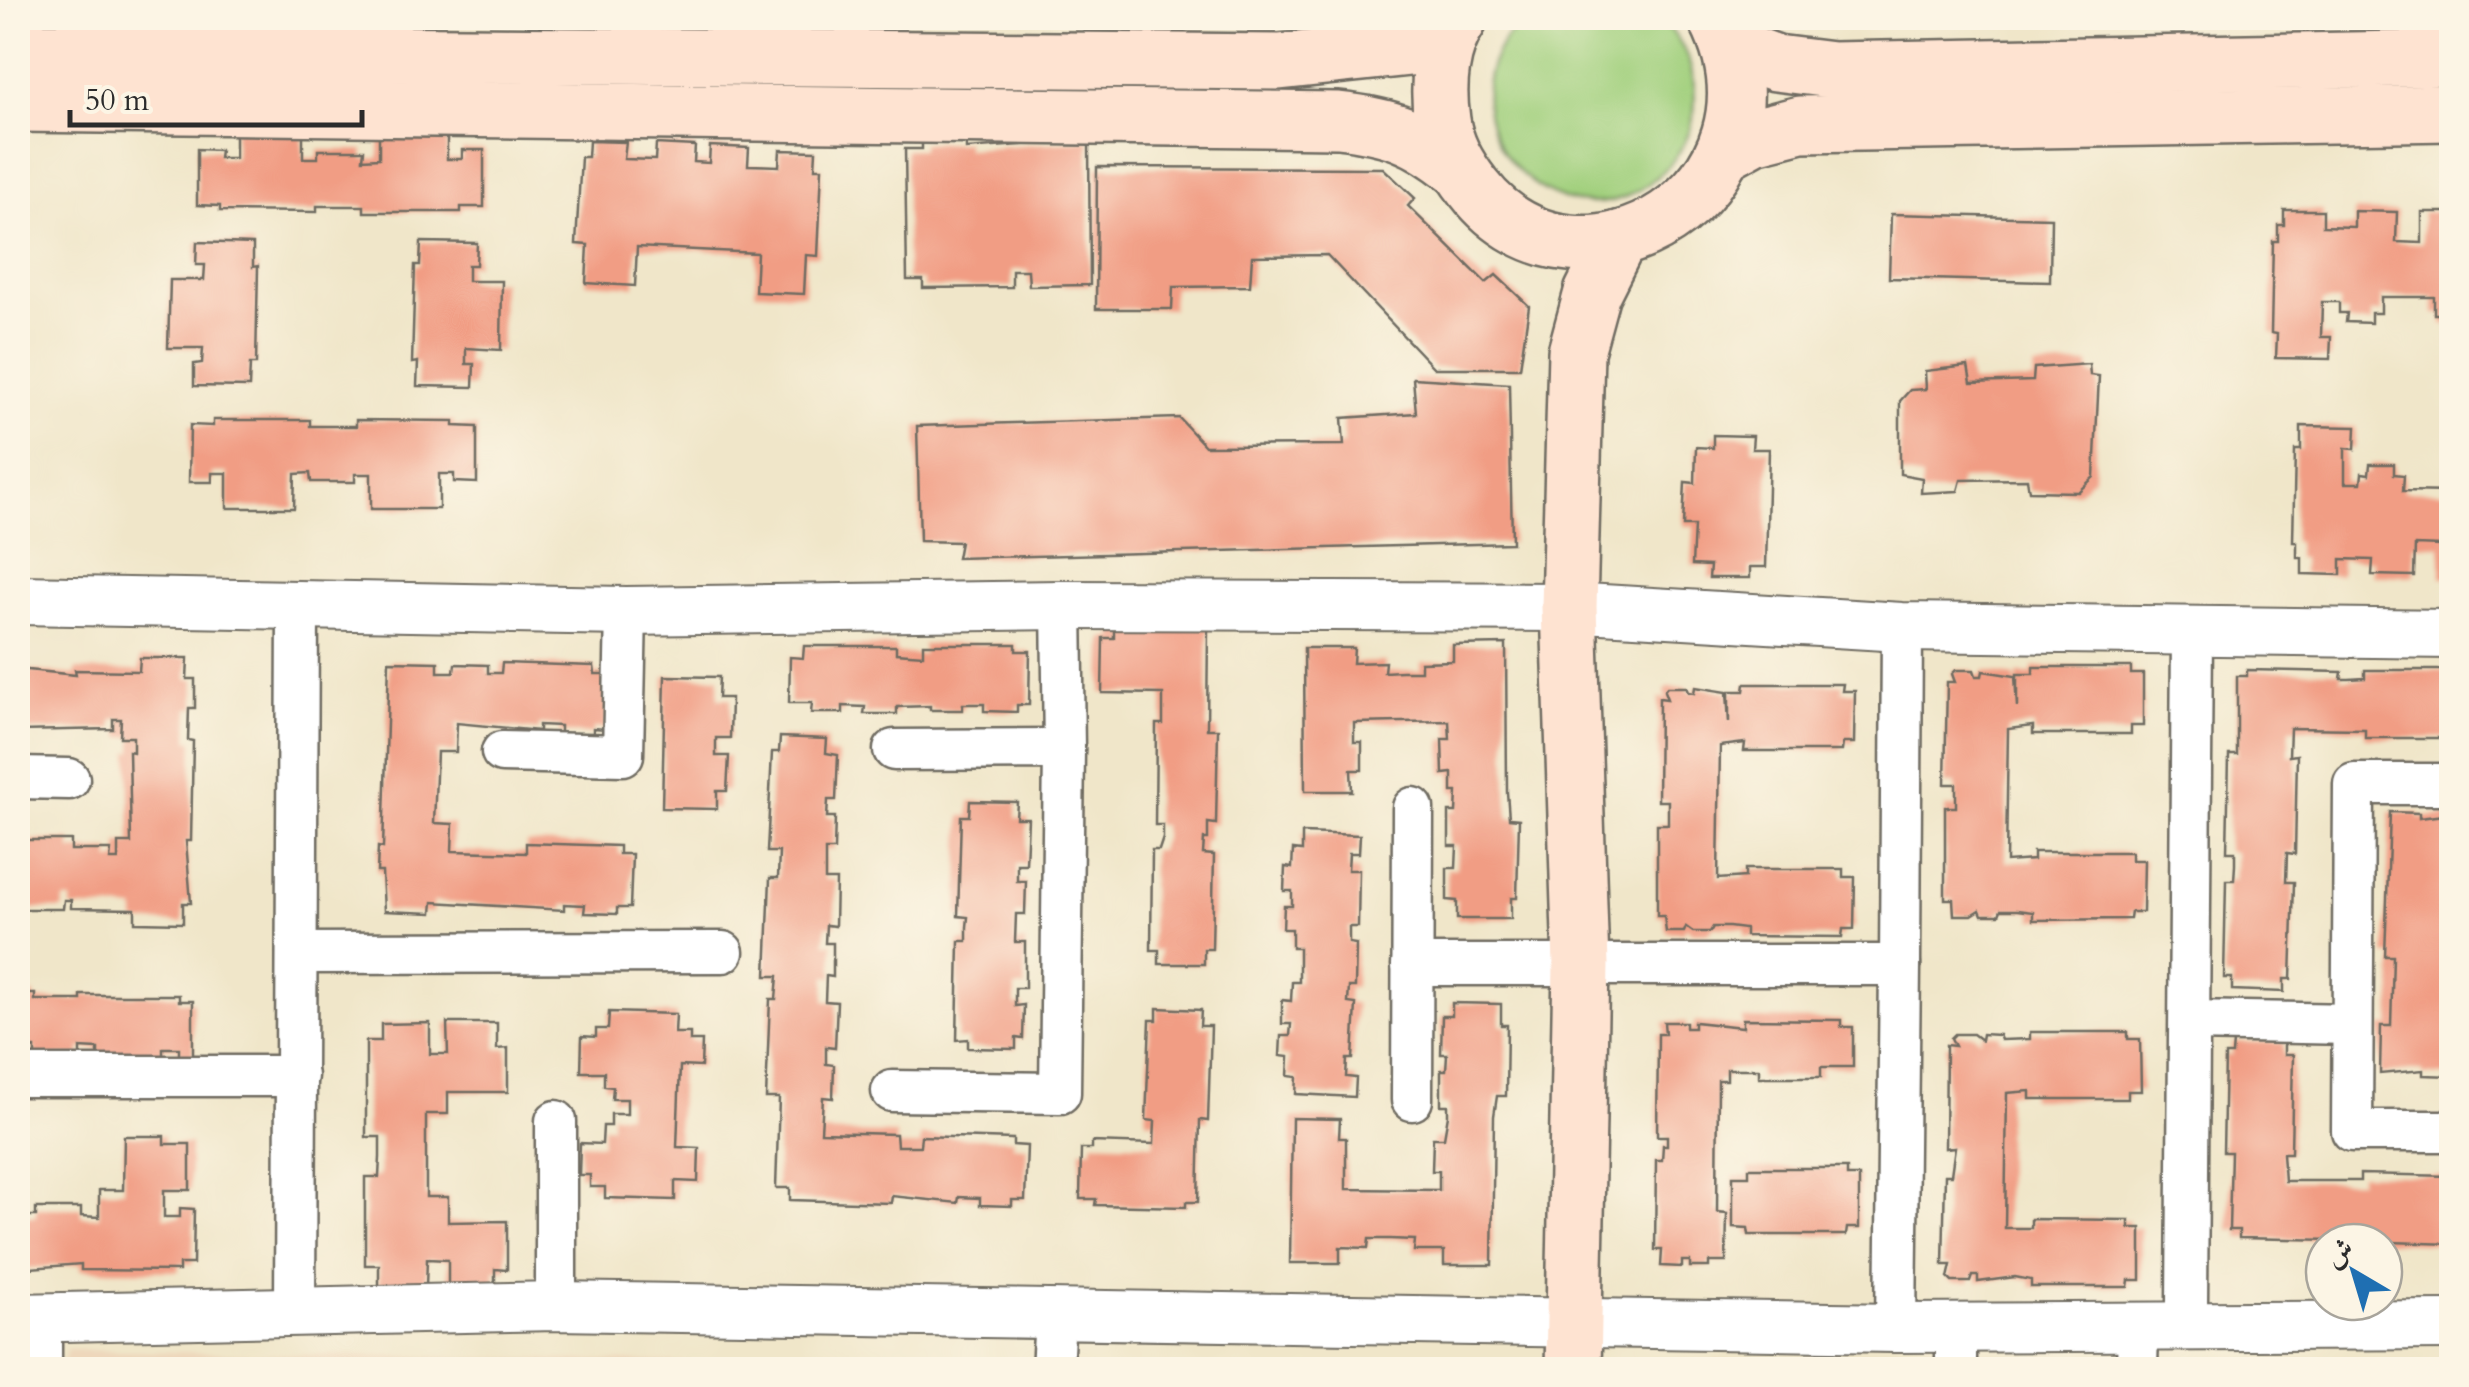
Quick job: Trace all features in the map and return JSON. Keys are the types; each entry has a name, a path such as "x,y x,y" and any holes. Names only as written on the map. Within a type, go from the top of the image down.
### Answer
{"main road":[{"path":"18,51 1280,62 1410,48 1459,20"},
{"path":"1458,168 1443,133 1438,96 1443,57 1459,20"},
{"path":"18,104 1338,120 1389,128 1422,140 1458,168 1482,198 1511,222 1546,237 1584,242 1619,239 1653,227 1683,208 1708,183 1725,152 1735,117 1737,81 1723,32"},
{"path":"1723,32 1776,63 1832,70 2452,58"},
{"path":"1725,152 1754,136 1801,124 2452,113"},
{"path":"1546,237 1576,352"},
{"path":"1574,1345 1581,965 1570,607 1576,352 1592,293 1619,239"}],"street":[{"path":"18,600 626,611 1062,605 1570,607 1902,628 2452,634"},
{"path":"892,1091 1060,1093 1062,605"},
{"path":"295,1310 298,608"},
{"path":"502,752 623,755 626,611"},
{"path":"1896,1328 1902,628"},
{"path":"2187,1305 2192,632"},
{"path":"894,750 1064,749"},
{"path":"18,778 68,780"},
{"path":"2452,784 2354,784 2352,1024 2352,1131 2452,1131"},
{"path":"1412,1100 1413,808"},
{"path":"297,954 724,952"},
{"path":"1412,964 1900,965"},
{"path":"2190,1021 2352,1024"},
{"path":"18,1076 297,1076"},
{"path":"556,1121 556,1306"},
{"path":"41,1370 29,1318 295,1310 556,1306 1055,1317 1574,1345 1896,1328 1956,1349 2137,1348 2452,1325"},
{"path":"1052,1370 1055,1317"}],"shaded area":[{"path":"67,1350 1022,1369 61,1370"}],"green space":[{"path":"1525,18 1658,18 1668,27 1688,60 1695,99 1687,138 1662,172 1623,197 1584,203 1546,191 1516,167 1494,134 1486,96 1496,56"}],"building":[{"path":"235,123 303,123 303,158 318,158 318,150 364,150 363,159 379,158 379,124 447,124 447,159 462,159 462,150 484,150 484,207 461,207 461,212 364,212 364,206 317,206 317,212 220,211 220,206 197,205 197,149 220,150 219,158 235,158"},
{"path":"1089,140 1090,285 1029,286 1028,270 1012,270 1012,287 923,288 923,280 907,280 905,149 922,149 922,143 966,142 966,149"},
{"path":"589,141 626,142 624,159 655,160 656,144 695,146 694,162 709,163 710,146 749,148 748,165 779,166 780,150 816,151 815,168 822,168 818,256 806,255 804,294 755,292 757,253 637,247 635,286 586,283 588,245 576,244 581,157 588,157"},
{"path":"1097,167 1383,168 1415,198 1408,206 1486,283 1496,275 1529,306 1520,368 1434,368 1327,255 1252,256 1250,286 1173,287 1172,309 1096,309"},
{"path":"2284,210 2323,210 2323,226 2354,227 2354,211 2397,212 2396,242 2422,243 2422,212 2452,212 2452,324 2443,324 2443,314 2434,314 2434,297 2381,297 2381,313 2371,313 2371,323 2346,322 2347,313 2339,313 2339,302 2322,302 2321,337 2331,337 2330,359 2276,358 2277,334 2271,333 2273,241 2278,241 2278,225 2284,225"},
{"path":"1891,214 2051,218 2050,282 1889,278"},
{"path":"197,242 253,244 253,267 258,266 256,364 250,364 249,387 194,386 194,364 202,363 203,348 168,348 170,280 204,280 205,265 196,265"},
{"path":"421,242 477,243 476,265 468,265 468,281 502,281 501,350 466,348 466,364 474,364 473,387 417,386 418,362 412,363 415,265 420,265"},
{"path":"2089,364 2090,375 2099,376 2094,477 2078,492 2029,491 2027,479 1961,480 1958,491 1921,493 1922,478 1900,474 1900,401 1910,390 1926,389 1925,371 1968,366 1971,383 2033,381 2034,368"},
{"path":"1413,378 1509,384 1512,543 957,558 960,542 920,541 917,426 1179,418 1205,446 1344,445 1342,418 1416,413"},
{"path":"213,420 310,420 310,426 356,426 356,420 454,421 454,426 477,427 477,483 454,482 454,474 439,474 439,509 371,509 371,474 355,474 355,482 311,482 310,473 295,474 294,508 227,508 227,473 212,473 212,482 189,482 190,425 213,426"},
{"path":"2301,426 2356,427 2355,449 2345,448 2345,483 2361,483 2362,473 2369,474 2370,464 2394,464 2394,474 2404,475 2403,491 2452,492 2452,577 2441,577 2441,546 2415,545 2414,576 2372,575 2373,560 2341,559 2341,575 2302,574 2302,558 2297,558 2297,542 2293,542 2295,450 2301,450"},
{"path":"1713,435 1753,436 1752,449 1769,449 1766,567 1750,567 1750,578 1709,578 1710,566 1692,565 1694,526 1683,526 1685,482 1695,483 1696,447 1713,448"},
{"path":"1114,627 1208,627 1207,729 1218,729 1216,824 1208,823 1203,854 1214,855 1212,949 1204,949 1204,964 1159,964 1159,950 1151,950 1152,850 1159,850 1163,838 1163,825 1155,825 1156,724 1163,724 1163,694 1102,693 1103,638 1114,638"},
{"path":"923,644 1016,644 1016,651 1030,651 1029,705 1017,705 1017,712 984,711 984,704 963,704 963,710 897,707 897,714 864,714 865,707 843,706 843,713 811,713 812,703 789,703 790,657 803,658 804,646 896,646 896,653 923,655"},
{"path":"1506,644 1507,792 1509,818 1519,819 1517,898 1511,898 1511,919 1457,919 1457,901 1447,900 1447,868 1456,868 1457,846 1449,846 1449,812 1456,812 1457,792 1452,792 1452,773 1443,774 1442,739 1450,739 1449,721 1354,723 1354,742 1362,742 1362,770 1351,770 1352,791 1305,791 1304,648 1354,648 1353,663 1385,662 1384,672 1421,671 1421,662 1453,661 1453,645"},
{"path":"140,658 188,658 187,679 195,679 195,708 189,708 188,740 193,741 191,841 186,841 191,903 183,903 183,923 135,922 135,909 71,908 71,900 64,900 63,909 18,909 18,840 71,840 71,850 111,850 110,860 118,860 118,843 131,843 129,751 133,752 133,737 120,737 121,719 113,719 113,729 18,731 18,669 76,675 75,670 139,671"},
{"path":"389,661 438,662 438,672 454,672 455,664 488,665 488,673 501,673 502,663 594,666 595,674 608,674 606,729 593,728 593,734 560,733 560,726 539,725 539,731 457,723 456,752 437,752 434,823 453,824 452,851 526,853 526,843 619,846 619,854 632,854 630,908 617,908 617,914 584,913 585,905 564,904 564,910 433,902 432,913 384,911 382,872 377,872 378,847 383,848"},
{"path":"2033,667 2131,667 2131,674 2143,674 2143,726 2131,726 2131,734 2033,734 2033,726 2008,729 2006,862 2033,860 2033,852 2131,852 2131,860 2144,860 2143,912 2131,912 2130,919 2033,920 2033,912 2017,910 2001,910 1999,915 1982,915 1980,910 1972,915 1954,915 1953,899 1945,899 1945,807 1956,807 1956,784 1945,784 1947,682 1955,682 1952,674 1956,670 1974,670 1976,676 1982,676 1983,671 2015,676 2017,707 2017,674 2033,674"},
{"path":"2247,670 2342,672 2341,679 2349,679 2365,678 2365,670 2452,670 2452,738 2365,738 2365,729 2290,728 2289,756 2297,755 2295,854 2287,853 2286,882 2294,882 2291,979 2284,979 2284,992 2232,990 2232,978 2224,978 2226,880 2234,880 2235,865 2235,852 2227,852 2229,755 2237,755 2237,676 2247,676"},
{"path":"665,676 719,677 718,698 731,698 730,738 716,738 716,756 729,756 727,791 717,791 717,809 662,808"},
{"path":"1745,684 1843,684 1842,691 1855,691 1854,743 1843,743 1842,751 1744,751 1745,743 1720,746 1718,879 1745,877 1745,869 1843,869 1843,877 1855,877 1854,929 1843,929 1842,937 1745,936 1745,929 1729,927 1713,927 1710,932 1693,932 1686,927 1684,932 1666,932 1664,916 1657,916 1657,824 1668,824 1668,801 1658,801 1659,698 1667,699 1667,687 1686,687 1694,693 1695,687 1727,692 1729,723 1729,691 1744,691"},
{"path":"780,737 827,739 826,753 838,755 836,800 828,800 827,817 835,817 834,850 825,850 825,880 836,880 835,926 826,925 825,943 833,943 833,977 826,976 825,1001 837,1002 835,1048 826,1047 826,1064 834,1065 833,1098 823,1097 821,1132 896,1134 897,1146 920,1146 921,1136 1013,1139 1013,1145 1027,1146 1025,1200 1012,1200 1012,1206 980,1205 980,1198 959,1197 958,1203 892,1196 891,1203 790,1200 790,1188 776,1188 779,1098 766,1098 770,999 776,999 778,976 766,976 770,878 778,878 779,852 767,852 772,752 779,752"},
{"path":"970,801 1017,802 1016,818 1028,818 1026,864 1017,864 1017,881 1026,881 1025,914 1016,914 1015,942 1025,942 1025,988 1015,988 1015,1006 1024,1005 1023,1039 1016,1038 1016,1049 968,1048 968,1039 957,1040 959,941 967,941 968,917 958,916 961,816 969,816"},
{"path":"2390,812 2419,813 2419,818 2452,814 2452,1076 2423,1075 2423,1070 2380,1074 2381,1026 2391,1026 2393,956 2385,956"},
{"path":"1302,833 1360,835 1359,853 1349,853 1348,870 1359,870 1358,927 1349,927 1349,943 1356,944 1355,987 1349,987 1348,1003 1356,1004 1353,1059 1347,1059 1346,1077 1356,1078 1355,1097 1296,1094 1297,1077 1288,1076 1289,1057 1280,1056 1281,1036 1290,1036 1291,1024 1282,1024 1282,1000 1291,1001 1292,982 1299,982 1299,948 1292,948 1292,929 1283,929 1284,906 1292,906 1292,891 1284,891 1285,867 1292,868 1293,850 1302,851"},
{"path":"18,994 35,994 35,1000 81,1000 81,995 179,995 179,1001 193,1001 193,1057 179,1057 179,1048 163,1048 163,1075 98,1075 98,1049 80,1048 80,1056 35,1056 35,1048 18,1048"},
{"path":"1452,1003 1501,1004 1501,1025 1507,1025 1506,1096 1497,1096 1494,1116 1492,1265 1444,1265 1444,1251 1414,1251 1415,1240 1390,1239 1369,1239 1368,1248 1340,1247 1340,1263 1290,1263 1292,1118 1340,1119 1339,1138 1346,1138 1346,1189 1439,1190 1439,1171 1432,1171 1433,1138 1444,1138 1448,1115 1448,1105 1441,1105 1441,1070 1446,1070 1447,1054 1441,1054 1442,1016 1452,1016"},
{"path":"1157,1008 1201,1010 1200,1026 1211,1026 1208,1121 1200,1120 1198,1202 1186,1202 1186,1207 1095,1205 1096,1199 1080,1199 1081,1149 1092,1149 1092,1142 1154,1144 1155,1121 1146,1120 1150,1020 1157,1020"},
{"path":"609,1012 676,1014 675,1033 690,1033 690,1041 702,1041 701,1067 680,1066 677,1147 699,1148 698,1182 675,1181 675,1200 605,1198 605,1187 590,1187 590,1175 579,1175 580,1143 602,1144 603,1126 611,1126 611,1114 627,1114 627,1099 612,1099 613,1087 604,1086 604,1072 581,1072 582,1036 596,1037 596,1029 608,1029"},
{"path":"1743,1019 1841,1020 1841,1027 1853,1027 1853,1067 1821,1067 1821,1077 1759,1077 1759,1069 1727,1069 1727,1080 1718,1080 1717,1212 1727,1213 1726,1262 1709,1262 1709,1267 1690,1267 1690,1261 1682,1261 1682,1267 1661,1266 1662,1250 1655,1250 1656,1160 1662,1160 1667,1136 1657,1136 1658,1034 1665,1034 1664,1022 1686,1022 1686,1028 1694,1028 1694,1022 1743,1027"},
{"path":"430,1023 430,1054 448,1054 447,1023 497,1023 497,1049 508,1048 508,1092 448,1092 448,1114 426,1114 426,1197 448,1197 448,1222 507,1221 507,1270 495,1269 495,1287 448,1288 448,1260 427,1259 426,1287 379,1287 379,1265 365,1265 365,1177 379,1177 380,1157 380,1137 366,1137 366,1041 381,1041 381,1024"},
{"path":"2030,1032 2128,1032 2128,1039 2140,1039 2141,1091 2128,1091 2128,1099 2030,1099 2030,1091 2007,1093 2005,1228 2031,1228 2031,1219 2129,1220 2129,1228 2141,1228 2141,1280 2129,1280 2128,1287 2031,1287 2031,1280 2015,1277 1978,1282 1978,1276 1972,1276 1970,1282 1952,1282 1948,1278 1951,1265 1943,1265 1945,1175 1951,1175 1955,1147 1945,1148 1946,1045 1955,1046 1951,1038 1955,1034 1973,1034 1981,1040 1982,1034 1999,1035 2001,1040 2030,1039"},
{"path":"2233,1042 2284,1043 2284,1055 2293,1055 2291,1153 2283,1153 2285,1181 2360,1181 2360,1174 2452,1176 2452,1244 2404,1242 2404,1222 2304,1222 2304,1239 2239,1238 2239,1230 2229,1230 2231,1152 2223,1152 2225,1055 2232,1055"},
{"path":"124,1136 164,1136 164,1144 190,1144 190,1190 164,1190 164,1217 180,1217 180,1208 194,1209 193,1264 179,1264 179,1271 81,1270 81,1264 18,1269 18,1216 36,1216 36,1208 81,1208 81,1216 99,1217 99,1190 123,1190"},
{"path":"1749,1168 1847,1168 1847,1176 1859,1176 1859,1228 1847,1228 1846,1235 1749,1235 1748,1228 1733,1227 1733,1176 1749,1176"},
{"path":"1715,1362 1769,1363 1769,1370 1715,1370"},
{"path":"2006,1365 2061,1366 2061,1370 2006,1370"}]}
